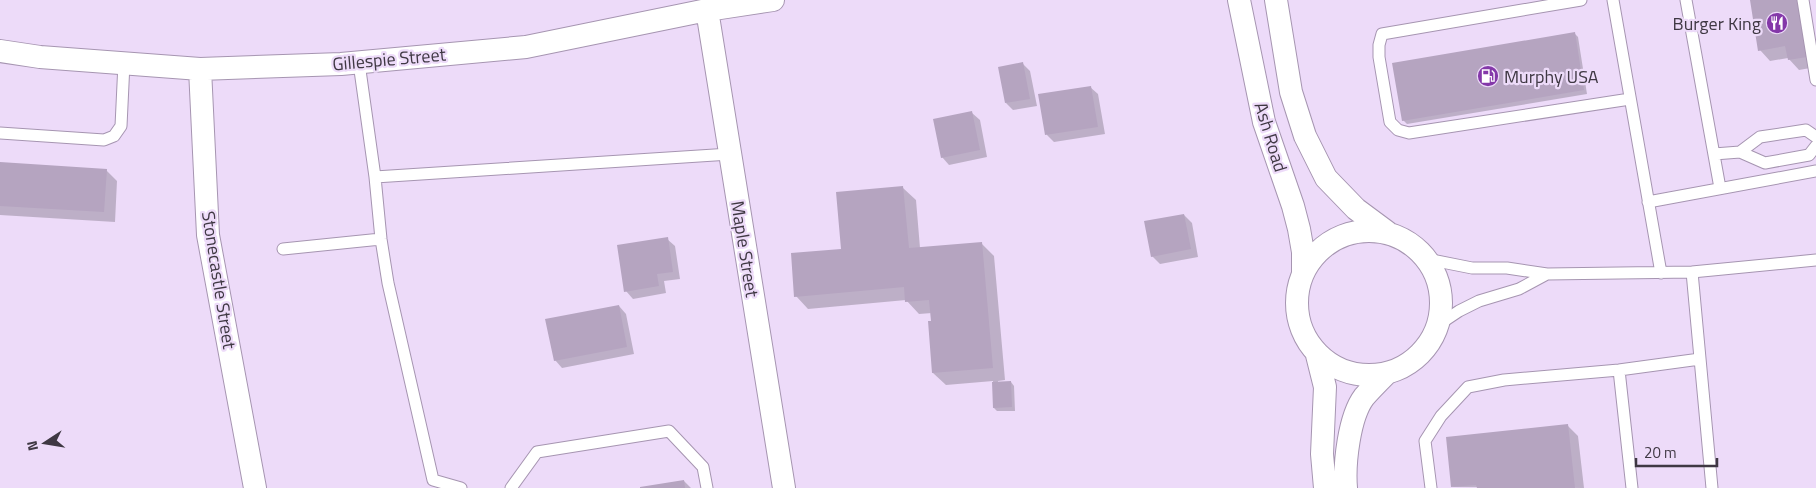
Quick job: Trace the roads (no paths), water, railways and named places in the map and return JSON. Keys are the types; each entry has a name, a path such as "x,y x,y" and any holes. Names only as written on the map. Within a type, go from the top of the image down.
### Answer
{"street":[{"name":"Gillespie Street","path":"0,51 200,69 359,63 526,46 707,10 773,0"},
{"name":"Ash Road","path":"1240,0 1264,122 1299,229 1303,252 1303,273"},
{"name":"Ash Road","path":"1276,0 1291,92 1305,136 1326,178 1356,209 1388,232"},
{"name":"Maple Street","path":"707,10 784,488"},
{"name":"Stonecastle Street","path":"200,69 208,235 254,488"},
{"path":"1365,230 1388,232 1410,242 1427,258 1438,279 1442,302 1438,325 1426,348 1408,364 1386,374 1361,376 1337,369 1317,354 1303,334 1296,310 1298,286 1307,264 1322,246 1342,234 1365,230"},
{"path":"1317,354 1325,387 1322,454 1325,488"},
{"path":"1346,488 1345,472 1354,421 1363,398 1386,374"}],"lane":[{"path":"1580,0 1382,34 1379,45 1380,57 1390,122 1398,130 1409,133 1630,99"},
{"path":"1613,0 1661,273"},
{"path":"1686,0 1720,188"},
{"path":"1803,0 1816,80"},
{"path":"0,132 104,140 114,136 121,126 124,63"},
{"path":"359,63 388,283 433,480 461,488"},
{"path":"1740,152 1760,137 1806,130 1816,137"},
{"path":"1714,154 1740,152 1764,163 1809,155 1816,146"},
{"path":"375,177 730,154"},
{"path":"1648,202 1816,171"},
{"path":"283,249 381,239"},
{"path":"1427,258 1464,267 1507,268 1547,274 1692,272 1816,260"},
{"path":"1692,272 1712,488"},
{"path":"1438,325 1479,301 1519,290 1547,274"},
{"path":"1431,488 1425,441 1441,416 1468,387 1504,380 1619,370 1700,359"},
{"path":"1619,370 1632,488"},
{"path":"511,488 537,452 669,430 703,467 707,488"}],"place":[{"name":"Burger King","path":"1777,23"},
{"name":"Murphy USA","path":"1488,76"}]}
